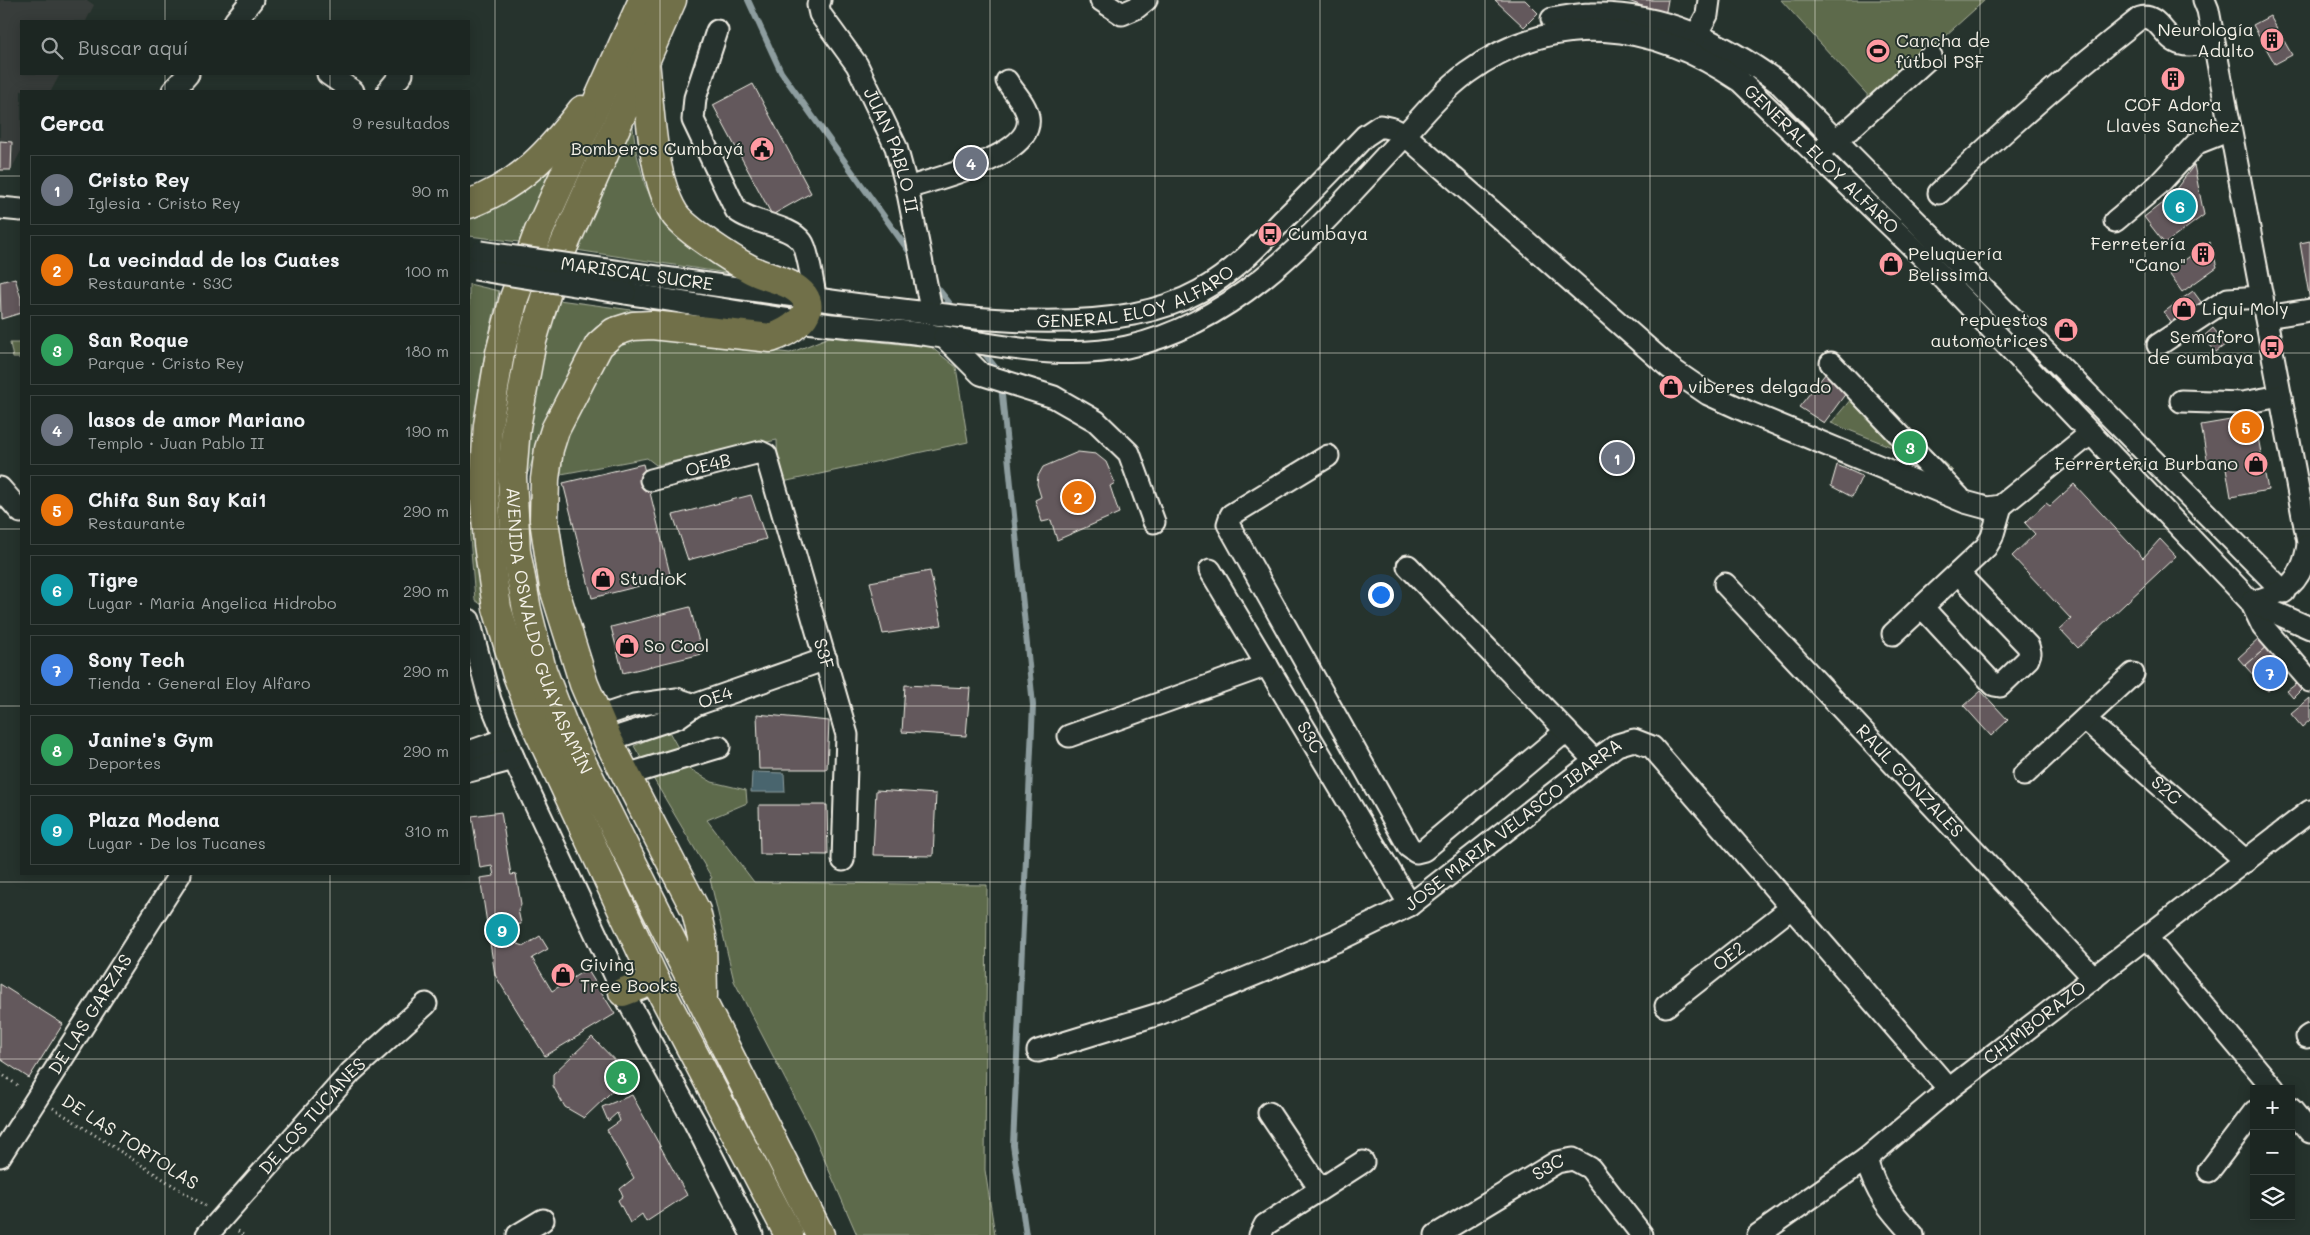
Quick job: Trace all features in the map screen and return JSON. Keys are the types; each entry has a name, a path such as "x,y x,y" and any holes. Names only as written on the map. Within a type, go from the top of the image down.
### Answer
{"main road":[{"name":"AVENIDA OSWALDO GUAYASAMÍN","path":"643,0 539,231 514,298 500,353 488,425 484,487 488,544 497,608 516,672 538,730 654,980 789,1235"},
{"name":"AVENIDA OSWALDO GUAYASAMÍN","path":"672,0 554,268 532,341 516,427 512,477 516,551 527,610 542,670 564,727 820,1235"},
{"path":"645,59 654,149 663,186 675,214 698,234 751,270 795,288 807,306 780,335 763,338 652,325 628,327 608,336 599,345 555,430 548,449 544,520 554,588 584,684 603,728 696,911 702,937 703,1002"},
{"path":"470,204 487,197 532,168 558,142 608,78"},
{"path":"623,992 654,980"}],"street":[{"name":"JUAN PABLO II","path":"820,0 818,5 820,14 846,48 870,89 896,147 907,188 932,314"},
{"path":"1101,0 1122,14 1136,8 1146,0"},
{"path":"1692,43 1707,14 1709,0"},
{"path":"2204,0 2309,549 2302,569 2284,592 2251,602"},
{"path":"1552,18 1590,14 1631,15 1671,25 1692,43 1712,41 1744,58 1779,83 2284,592"},
{"path":"1939,192 1998,136 2098,50 2140,18 2146,16 2152,18 2164,34 2182,45 2213,42"},
{"name":"GENERAL ELOY ALFARO","path":"807,306 863,326 944,337 1030,352 1091,352 1125,347 1184,329 1236,299 1270,273 1310,237 1438,99 1466,74 1493,56 1557,33 1588,30 1618,30 1692,43 1714,64 1740,81 1922,256 2251,602 2263,627 2310,681"},
{"path":"717,31 695,98 693,120 736,210 745,217 794,234 803,243 807,306"},
{"path":"1817,154 1931,56"},
{"path":"174,90 187,75"},
{"path":"330,75 352,90"},
{"path":"389,90 401,75"},
{"path":"907,188 994,159 1022,138 1029,127 1028,116 1024,104 1007,81"},
{"name":"GENERAL ELOY ALFARO","path":"807,306 1007,321 1064,321 1123,317 1162,308 1200,291 1237,265 1365,136 1380,126 1393,129 1404,135"},
{"path":"2115,221 2158,185 2197,143 2230,130"},
{"path":"1404,135 1670,368 1708,394 1964,502 1987,508 2001,506 2091,433"},
{"path":"0,198 20,198"},
{"path":"0,208 20,210"},
{"name":"MARISCAL SUCRE","path":"473,260 627,283 807,306"},
{"path":"2158,345 2228,299 2262,296"},
{"path":"2266,317 2310,310"},
{"path":"944,337 981,374 1054,397 1096,421 1129,453 1154,522"},
{"path":"1831,363 1964,502"},
{"path":"2181,400 2242,403 2281,396"},
{"name":"OE4B","path":"651,480 764,452"},
{"name":"S3F","path":"764,452 826,659 848,743 843,860"},
{"path":"1328,456 1231,515 1228,524 1409,847 1416,852 1424,850 1566,731"},
{"path":"0,488 20,511"},
{"path":"1893,634 1986,547 1992,537 2001,506"},
{"path":"1408,566 1595,761"},
{"name":"S3C","path":"1210,570 1410,905"},
{"path":"1922,608 1994,685 2000,686 2028,659 2030,653 2028,646 1958,573"},
{"name":"RAUL GONZALES","path":"1725,584 2094,978"},
{"name":"GENERAL ELOY ALFARO","path":"2251,602 2310,628"},
{"path":"470,624 490,700 510,749 623,992 695,1123 752,1235"},
{"name":"OE4","path":"603,728 678,717 695,705 826,659"},
{"path":"1069,736 1267,665"},
{"path":"2024,775 2133,674"},
{"name":"S2C","path":"2085,719 2246,862"},
{"name":"JOSE MARIA VELASCO IBARRA","path":"1038,1050 1159,1014 1336,941 1410,905 1595,761 1617,745 1634,740 1652,748 1949,1090"},
{"path":"626,775 719,747"},
{"path":"470,752 510,749"},
{"path":"470,770 510,749"},
{"name":"CHIMBORAZO","path":"1758,1235 1866,1159 1949,1090 2310,811"},
{"name":"DE LAS GARZAS","path":"0,1156 179,875"},
{"name":"OE2","path":"1666,1006 1791,908"},
{"path":"2147,938 2271,1085"},
{"name":"DE LOS TUCANES","path":"207,1235 351,1072 426,1004"},
{"path":"1269,1113 1320,1189"},
{"path":"2295,1115 2310,1132"},
{"path":"2209,1171 2250,1117"},
{"name":"S3C","path":"1436,1235 1557,1162 1572,1159 1590,1168 1642,1235"},
{"path":"1866,1159 1872,1178 1886,1205 1913,1235"},
{"path":"1260,1235 1265,1225 1363,1162"},
{"path":"518,1235 543,1220"}],"path":[{"name":"DE LAS TORTOLAS","path":"0,1073 221,1217 244,1235"}],"shaded area":[{"path":"0,0 87,0 94,5 86,20 20,20 20,75 59,75 52,90 20,90 20,153 11,170 0,171"}],"green space":[{"name":"Cancha de fútbol PSF","path":"1781,0 1985,0 1873,101"},
{"path":"632,119 636,151 645,185 661,216 733,274 576,250"},
{"path":"564,144 519,242 470,236 470,214"},
{"path":"470,284 499,291 480,381 473,437 472,480 475,522 486,608 475,600 470,538"},
{"path":"559,300 646,312 611,318 595,328 585,343 554,404 527,475 530,421 540,364"},
{"path":"623,335 790,353 829,337 931,347 956,367 968,442 778,483 777,440 656,465 647,458 556,475 567,437 594,380"},
{"path":"10,343 20,343 20,358 13,358"},
{"path":"1862,386 1953,471 1831,423"},
{"path":"668,730 690,769 712,782 746,790 747,803 707,820 754,882 987,885 985,1170 995,1235 857,1235 812,1131 734,981 710,879 712,878 634,746"}],"water":[{"path":"752,772 784,773 785,792 751,792"}],"building":[{"path":"1495,0 1525,0 1538,13 1524,27"},
{"path":"1626,0 1668,0 1666,11 1661,13"},
{"name":"Neurología Adulto","path":"2270,16 2292,55 2275,64 2253,25"},
{"name":"COF Adora Llaves Sanchez","path":"2174,69 2179,83 2171,86 2167,80"},
{"name":"Bomberos Cumbayá","path":"753,84 811,193 772,215 713,105"},
{"path":"0,141 12,142 11,170 0,170"},
{"path":"2194,165 2204,215 2165,244 2144,217 2170,197"},
{"path":"2310,241 2310,301 2300,243"},
{"name":"Ferretería \"Cano\"","path":"2210,242 2217,267 2182,292 2168,272"},
{"path":"15,278 20,295 20,313 1,319 0,282"},
{"name":"Liqui Moly","path":"2193,291 2204,306 2175,327 2164,312"},
{"path":"2213,328 2226,344 2216,352 2203,337"},
{"path":"1826,373 1849,389 1824,423 1799,407"},
{"path":"2254,416 2268,490 2231,497 2225,462 2207,459 2201,425"},
{"path":"1078,452 1096,454 1106,462 1115,483 1110,486 1119,513 1057,540 1051,520 1042,522 1035,500 1041,497 1037,484 1038,476 1043,467"},
{"path":"643,464 671,578 592,598 563,483"},
{"path":"1837,465 1862,476 1852,497 1831,486"},
{"path":"2074,484 2143,558 2160,539 2176,556 2078,648 2060,629 2071,619 2012,556 2035,534 2025,523 2046,503 2050,506"},
{"path":"751,495 766,539 688,560 673,515"},
{"path":"930,571 942,625 883,634 870,582"},
{"path":"690,607 702,654 623,673 611,627"},
{"path":"2260,638 2268,646 2245,666 2238,658"},
{"path":"2268,646 2277,657 2255,677 2245,666"},
{"path":"2278,660 2283,666 2262,686 2256,680"},
{"path":"2283,666 2289,672 2268,691 2262,686"},
{"path":"2296,684 2301,690 2293,698 2287,691"},
{"path":"905,685 970,688 966,736 902,732"},
{"path":"1981,691 2008,720 1991,736 1964,706"},
{"path":"2310,698 2310,720 2302,727 2291,714"},
{"path":"757,714 829,721 827,769 759,769"},
{"path":"876,790 936,794 933,856 873,855"},
{"path":"759,805 827,805 828,855 760,854"},
{"path":"501,812 511,875 516,874 521,904 518,910 521,924 515,925 518,944 524,946 540,936 548,949 532,958 552,991 587,969 615,1014 545,1056 495,975 480,878 494,876 492,866 480,868 472,816"},
{"path":"0,984 63,1024 29,1078 0,1059"},
{"path":"592,1037 629,1075 584,1118 565,1107 553,1086 553,1074"},
{"path":"632,1095 687,1195 646,1222 642,1214 630,1223 618,1200 623,1196 620,1189 634,1178 607,1130 620,1121 617,1113 608,1121 602,1107"}],"waterway":[{"path":"748,0 781,72 913,257"},
{"path":"933,282 955,310"},
{"path":"981,349 999,372"},
{"path":"1001,385 1033,705 1013,1145 1026,1235"}],"place":[{"name":"Neurología Adulto","path":"2272,40"},
{"name":"Cancha de fútbol PSF","path":"1878,51"},
{"name":"COF Adora Llaves Sanchez","path":"2173,79"},
{"name":"Bomberos Cumbayá","path":"762,149"},
{"name":"lasos de amor Mariano","path":"971,163"},
{"name":"Tigre","path":"2180,206"},
{"name":"Cumbaya","path":"1270,234"},
{"name":"Ferretería \"Cano\"","path":"2203,254"},
{"name":"Peluquería Belissima","path":"1891,264"},
{"name":"Liqui Moly","path":"2184,309"},
{"name":"repuestos automotrices","path":"2066,330"},
{"name":"Semaforo de cumbaya","path":"2272,347"},
{"name":"viberes delgado","path":"1671,387"},
{"name":"Chifa Sun Say Kai1","path":"2246,427"},
{"name":"San Roque","path":"1910,447"},
{"name":"Cristo Rey","path":"1617,458"},
{"name":"Ferrerteria Burbano","path":"2256,464"},
{"name":"La vecindad de los Cuates","path":"1078,497"},
{"name":"StudioK","path":"603,579"},
{"name":"So Cool","path":"627,646"},
{"name":"Sony Tech","path":"2270,673"},
{"name":"Plaza Modena","path":"502,930"},
{"name":"Giving Tree Books","path":"563,975"},
{"name":"Janine's Gym","path":"622,1077"}]}
